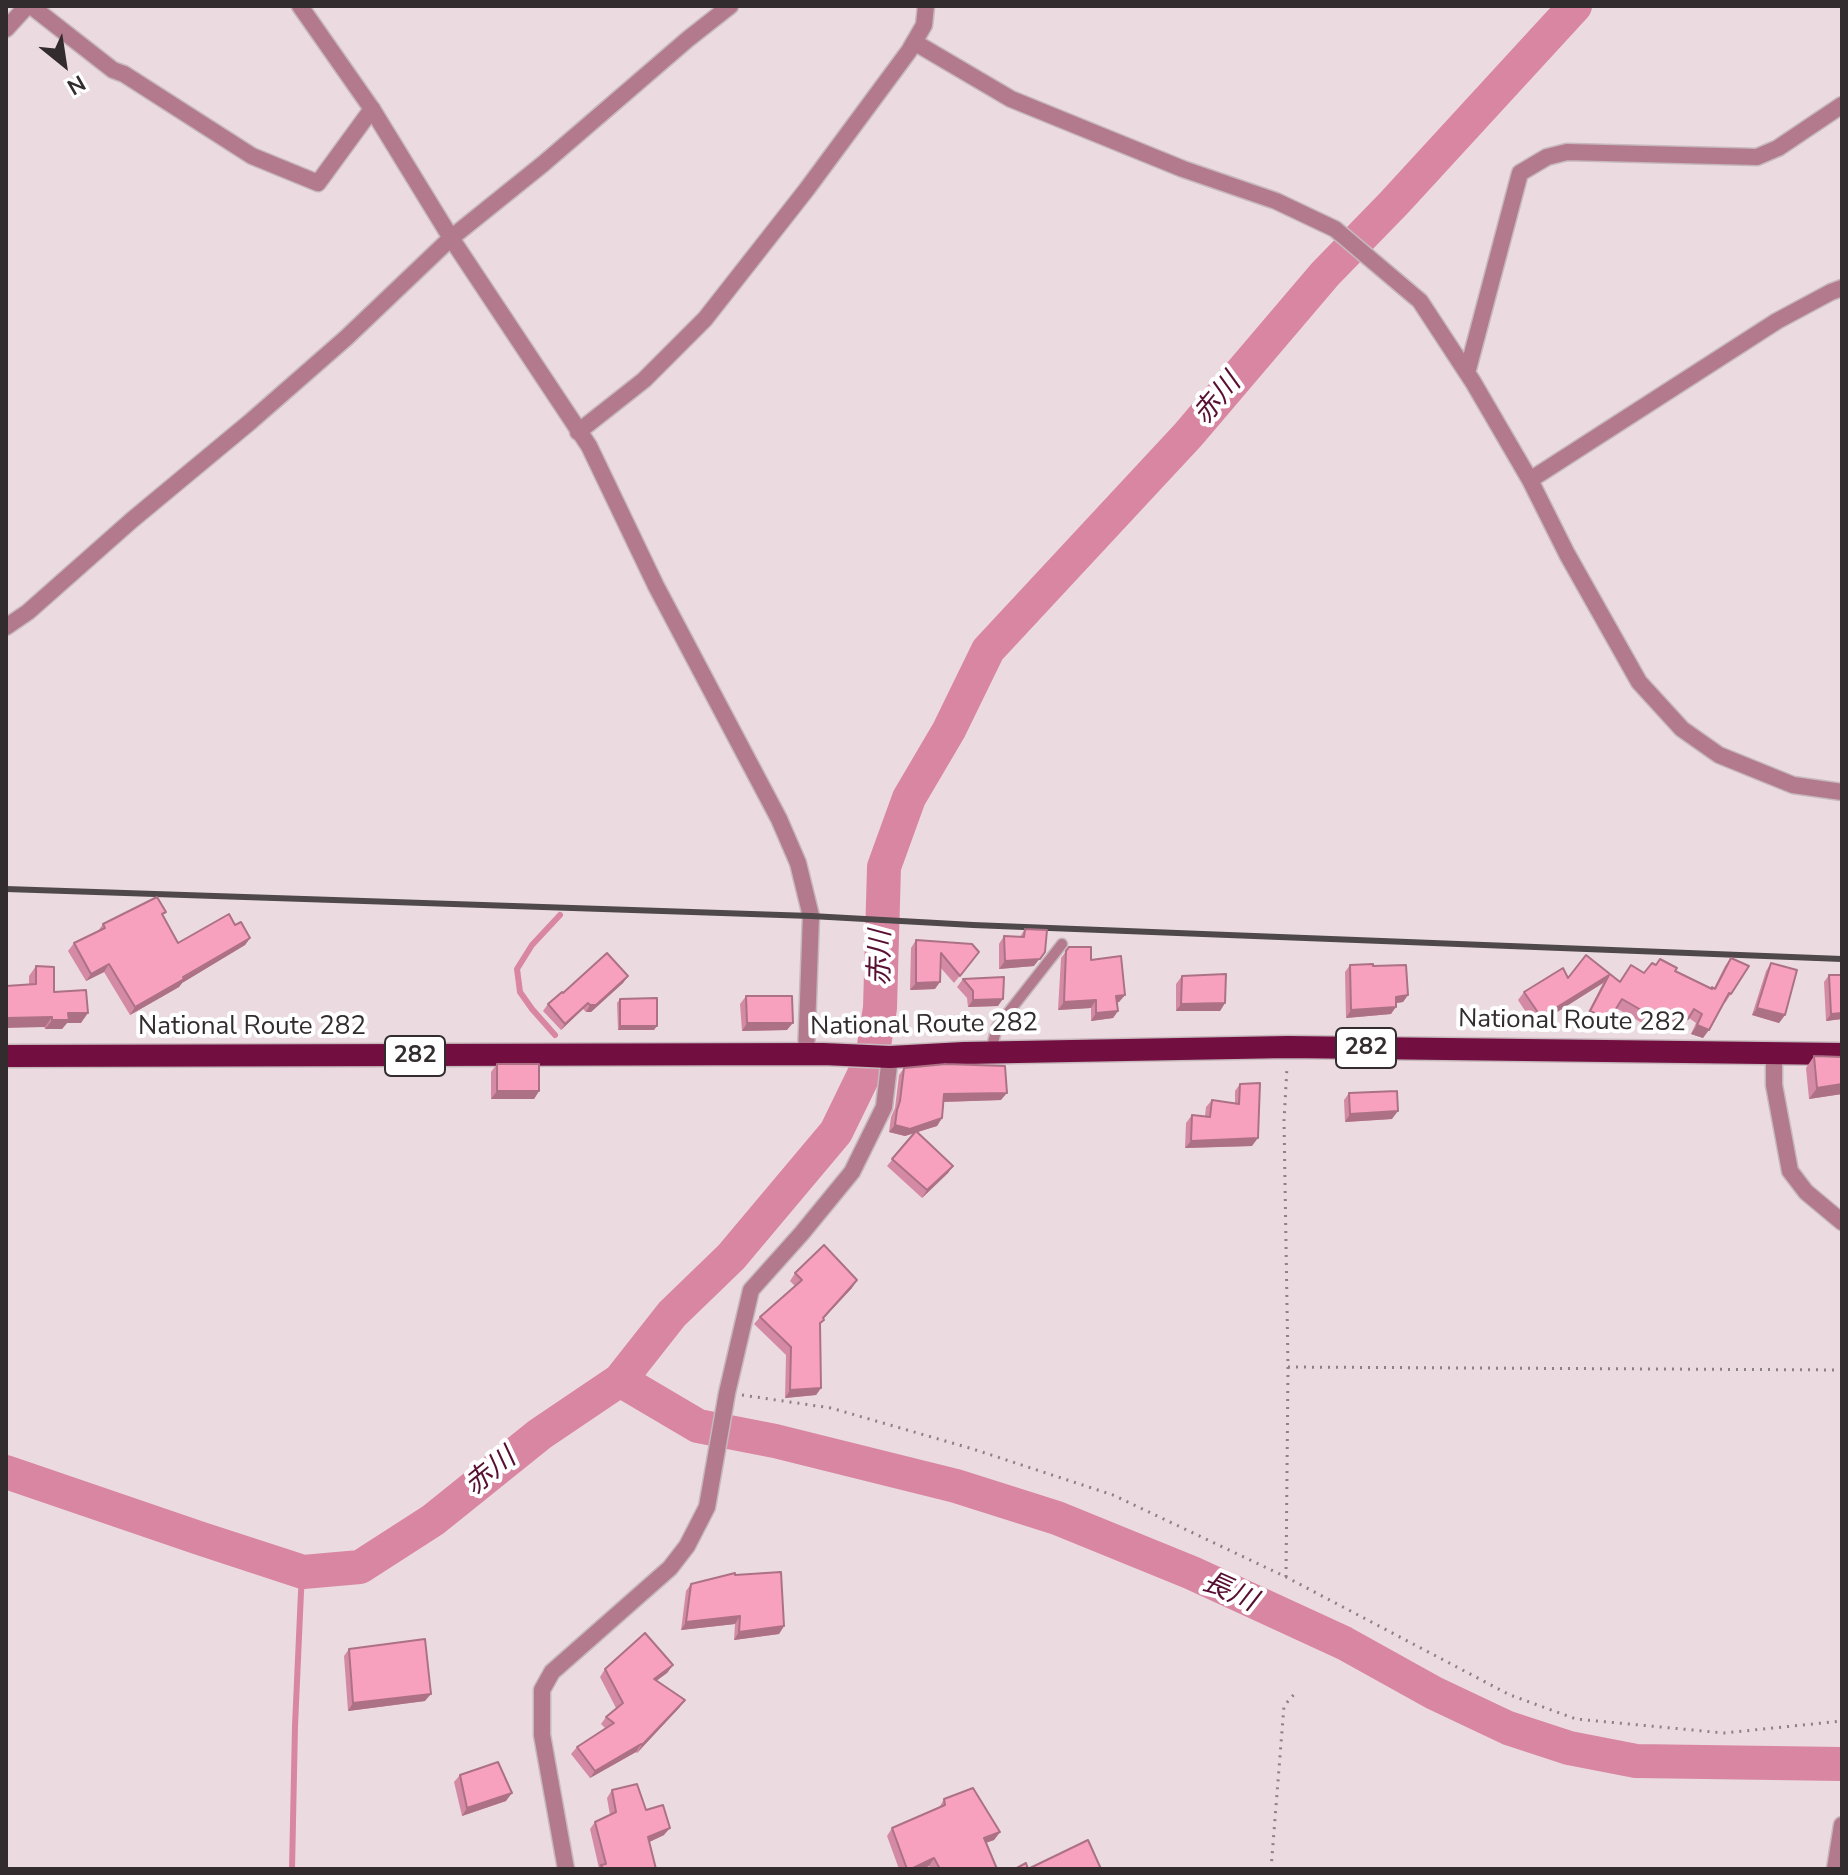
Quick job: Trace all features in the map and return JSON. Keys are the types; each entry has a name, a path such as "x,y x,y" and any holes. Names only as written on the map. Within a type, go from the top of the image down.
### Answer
{"highway":[{"name":"National Route 282","path":"6,1056 890,1057 1288,1047 1842,1054"}],"street":[{"path":"6,29 29,6 113,70 252,156 318,183 372,109"},
{"path":"300,6 372,109 451,238 589,446 656,586 779,819 798,863 811,916 815,1055"},
{"path":"6,627 28,612 250,422 346,338 451,238 730,6"},
{"path":"578,432 644,380 705,319 807,189 914,42 924,25 926,6"},
{"path":"914,42 1011,99 1183,169 1276,201 1335,229 1420,301 1473,382 1530,480 1567,554 1639,682 1682,729 1719,755 1793,785 1842,792"},
{"path":"1467,373 1520,173 1547,157 1567,152 1757,157 1778,148 1842,105"},
{"path":"1530,480 1777,321 1842,288"},
{"path":"1774,1052 1774,1085 1790,1171 1806,1192 1842,1222"},
{"path":"566,1869 542,1735 542,1690 552,1672 670,1568 687,1546 707,1507 727,1393 751,1290 852,1172 884,1107 890,1057"},
{"path":"1835,1869 1842,1825"}],"lane":[{"path":"990,1054 997,1027 1062,944"}],"path":[{"path":"1286,1577 1288,1367 1284,1121 1288,1047"},
{"path":"1288,1367 1842,1370"},
{"path":"727,1393 831,1408 973,1449 1113,1495 1286,1577 1510,1695 1576,1719 1724,1733 1842,1721"},
{"path":"1271,1869 1284,1706 1297,1691"}],"building":[{"path":"157,897 166,912 162,914 178,943 229,914 235,925 241,922 250,938 135,1007 109,964 91,974 74,943 105,928 103,924"},
{"path":"1025,929 1047,930 1045,952 1040,959 1005,961 1004,936 1024,937"},
{"path":"916,940 972,944 979,952 960,976 941,953 940,982 916,983"},
{"path":"1069,947 1091,947 1091,960 1121,956 1125,995 1116,996 1118,1011 1096,1013 1096,1000 1064,1002 1066,951"},
{"path":"607,953 628,976 596,1005 588,1003 565,1024 548,1004"},
{"path":"1586,955 1620,982 1631,965 1644,973 1660,959 1677,968 1675,971 1712,989 1715,989 1731,958 1749,966 1729,993 1709,1030 1697,1025 1702,1014 1694,1009 1688,1019 1648,1014 1622,999 1609,1020 1590,1011 1609,975 1541,1017 1524,992 1563,968 1568,978"},
{"path":"1771,963 1797,970 1785,1015 1757,1008"},
{"path":"1350,965 1406,965 1408,995 1396,997 1396,1007 1351,1010"},
{"path":"36,966 54,967 54,992 86,990 88,1013 68,1013 69,1020 52,1020 52,1017 6,1018 6,986 36,984"},
{"path":"1226,974 1225,1003 1181,1004 1182,976"},
{"path":"1829,975 1842,975 1842,1013 1831,1014"},
{"path":"1004,977 1003,999 973,1000 973,991 963,979"},
{"path":"746,996 792,996 793,1023 747,1023"},
{"path":"657,998 657,1026 620,1026 620,999"},
{"path":"1814,1056 1842,1057 1842,1084 1817,1088"},
{"path":"497,1064 539,1064 539,1091 497,1091"},
{"path":"946,1064 1005,1066 1007,1093 944,1094 942,1118 910,1129 895,1125 904,1068"},
{"path":"1260,1083 1258,1138 1191,1141 1192,1115 1210,1117 1212,1100 1239,1104 1240,1084"},
{"path":"1397,1091 1398,1111 1350,1114 1349,1093"},
{"path":"916,1131 953,1166 927,1190 892,1159"},
{"path":"824,1245 857,1280 820,1323 821,1388 790,1390 791,1347 760,1317 802,1280 795,1273"},
{"path":"781,1572 784,1626 739,1632 740,1616 686,1622 691,1584 735,1573"},
{"path":"645,1633 673,1665 654,1679 685,1700 642,1745 595,1771 577,1747 614,1723 606,1717 623,1703 605,1669"},
{"path":"425,1639 431,1694 353,1703 349,1649"},
{"path":"498,1762 512,1793 467,1808 460,1775"},
{"path":"637,1784 646,1810 663,1805 670,1828 648,1837 656,1869 603,1869 601,1865 606,1864 595,1822 616,1812 612,1790"},
{"path":"973,1788 1000,1832 984,1838 997,1869 940,1869 934,1858 907,1869 892,1828 945,1805 944,1799"},
{"path":"1088,1840 1101,1869 1028,1869"}],"waterway":[{"name":"赤川","path":"6,1472 303,1572 360,1567 433,1520 540,1434 620,1380 672,1314 731,1257 836,1132 872,1058 880,1008 884,867 909,798 949,730 988,650 1188,435 1325,274 1575,6"},
{"path":"555,1035 520,992 517,969 532,945 560,915"},
{"name":"長川","path":"620,1380 698,1426 775,1441 956,1486 1057,1518 1192,1573 1344,1643 1434,1693 1508,1728 1569,1748 1636,1761 1842,1764"},
{"path":"292,1869 303,1572"}],"railway":[{"path":"6,889 811,916 1842,959"}]}
